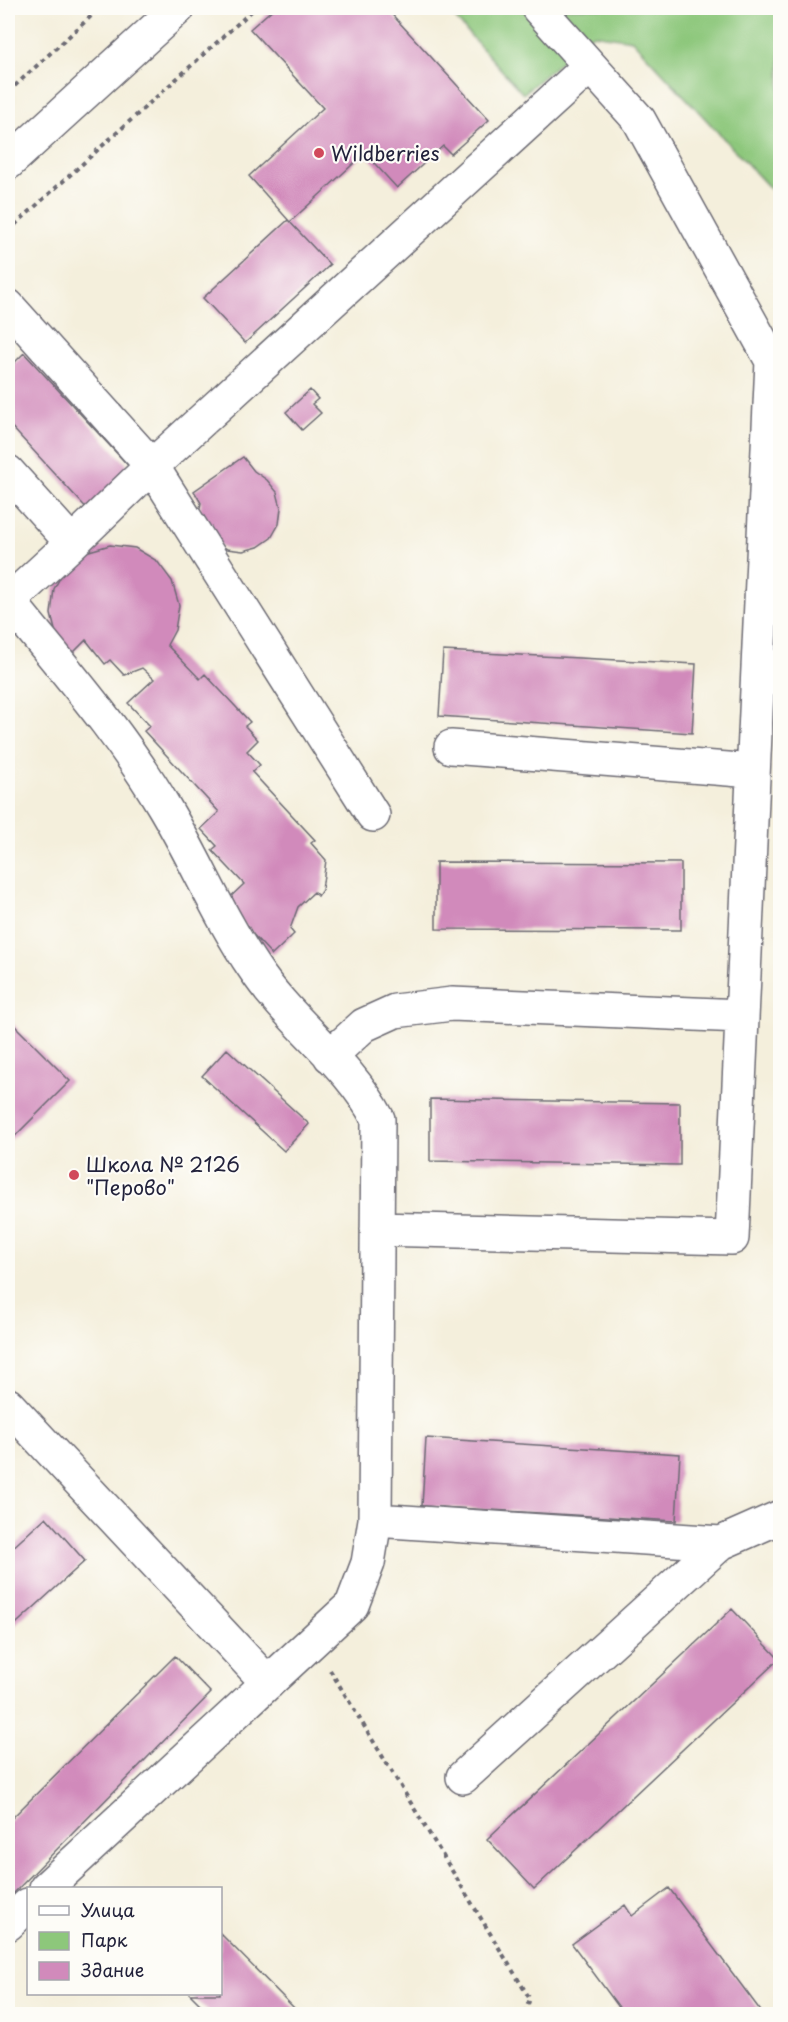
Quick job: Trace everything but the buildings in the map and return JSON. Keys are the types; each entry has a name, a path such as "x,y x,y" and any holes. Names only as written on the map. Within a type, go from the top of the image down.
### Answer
{"street":[{"path":"8,163 178,8"},
{"path":"377,1228 732,1238 772,360 639,120 538,8"},
{"path":"47,1887 352,1605 368,1563 375,1520 378,1119 365,1094 278,1002 253,967 164,805 133,757 8,602 152,466 590,66"},
{"path":"8,306 152,466 373,815"},
{"path":"8,472 72,543"},
{"path":"451,747 753,771"},
{"path":"330,1056 364,1025 395,1011 452,1004 742,1016"},
{"path":"8,1405 268,1683"},
{"path":"463,1777 721,1543 780,1517"},
{"path":"375,1520 721,1543"},
{"path":"8,1924 27,1906"}],"path":[{"path":"8,92 100,8"},
{"path":"8,231 255,8"},
{"path":"312,1641 530,1998 524,2014"}],"green space":[{"path":"446,8 780,8 780,199 632,40 593,34 523,94"}],"place":[{"name":"Wildberries","path":"319,153"},
{"name":"Школа № 2126 \"Перово\"","path":"74,1175"}]}
